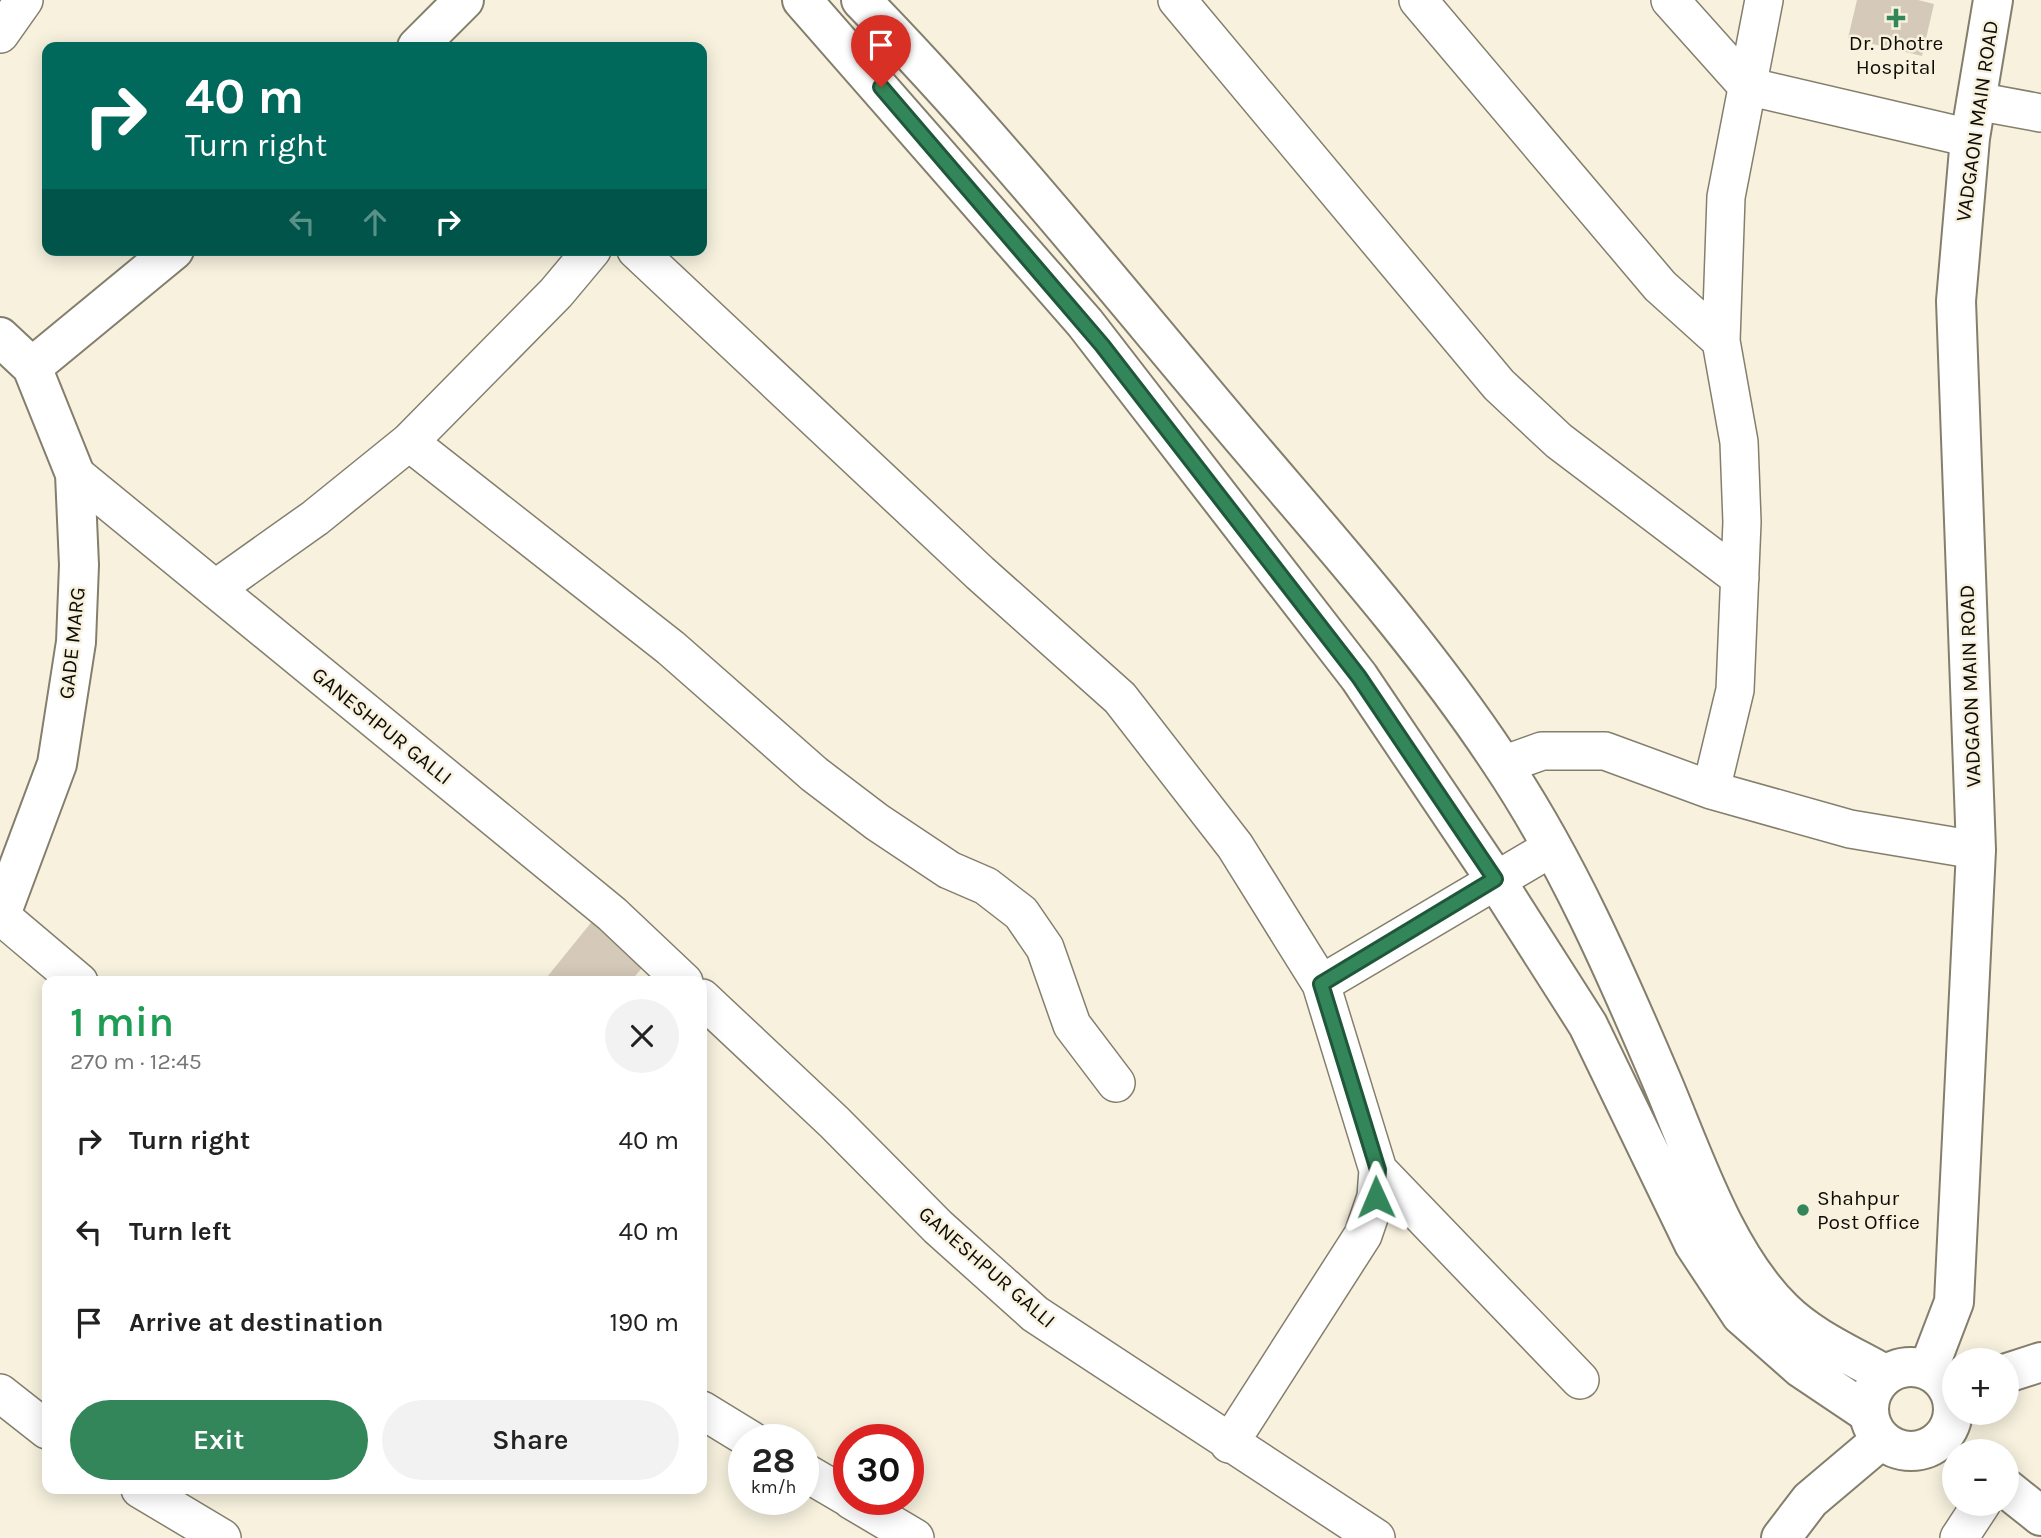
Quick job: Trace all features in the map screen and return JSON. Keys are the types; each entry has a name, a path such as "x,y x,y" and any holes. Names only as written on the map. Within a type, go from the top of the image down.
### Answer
{"street":[{"path":"0,34 24,0"},
{"path":"427,42 464,0"},
{"path":"802,0 1085,323 1359,677 1495,879 1588,1025 1693,1244 1741,1315 1801,1368 1908,1452 1942,1443"},
{"path":"861,0 916,57 1094,262 1439,673 1503,765 1551,848 1622,987 1721,1218 1754,1274 1783,1310 1820,1338 1886,1374"},
{"path":"1177,0 1499,385 1559,441 1740,578"},
{"path":"1418,0 1660,286 1721,341"},
{"path":"1670,0 1747,86 1973,119 2041,113"},
{"path":"1711,790 1735,690 1742,522 1739,442 1721,341 1726,197 1764,0"},
{"name":"VADGAON MAIN ROAD","path":"1948,1348 1954,1301 1976,850 1956,301 1973,119 1993,0"},
{"path":"0,337 32,366 167,256"},
{"path":"215,589 315,517 409,442 556,293 587,256"},
{"path":"642,256 980,573 1120,698 1235,846 1321,984 1378,1170 1376,1197 1363,1235 1229,1444"},
{"name":"GADE MARG","path":"1,917 57,764 76,642 79,565 75,474 32,366"},
{"path":"409,442 671,648 814,774 948,870 986,886 1021,914 1045,948 1072,1025 1115,1083"},
{"name":"GANESHPUR GALLI","path":"75,474 612,914 678,976"},
{"path":"1503,765 1542,751 1605,751 1711,790 1850,829 1976,850"},
{"path":"1321,984 1551,848"},
{"path":"1,917 72,976"},
{"name":"GANESHPUR GALLI","path":"707,1003 834,1122 938,1227 1035,1314 1229,1444 1376,1538"},
{"path":"1378,1170 1580,1380"},
{"path":"2019,1369 2041,1362"},
{"path":"1875,1427 1869,1398 1886,1374 1899,1368 1942,1382"},
{"path":"0,1393 42,1426"},
{"path":"707,1413 728,1426"},
{"path":"1781,1538 1810,1500 1875,1427"},
{"path":"148,1494 222,1538"},
{"path":"2019,1499 2041,1516"},
{"path":"872,1515 898,1534"},
{"path":"1959,1538 1973,1516"}],"building":[{"path":"1857,0 1918,0 1934,4 1922,56 1848,38"},
{"path":"594,919 647,962 635,976 548,976"}],"place":[{"name":"Dr. Dhotre Hospital","path":"1896,18"},
{"name":"Shahpur Post Office","path":"1803,1210"}],"route":[{"path":"881,87 1085,323 1359,677 1495,879 1321,984 1378,1170 1376,1197"}]}
